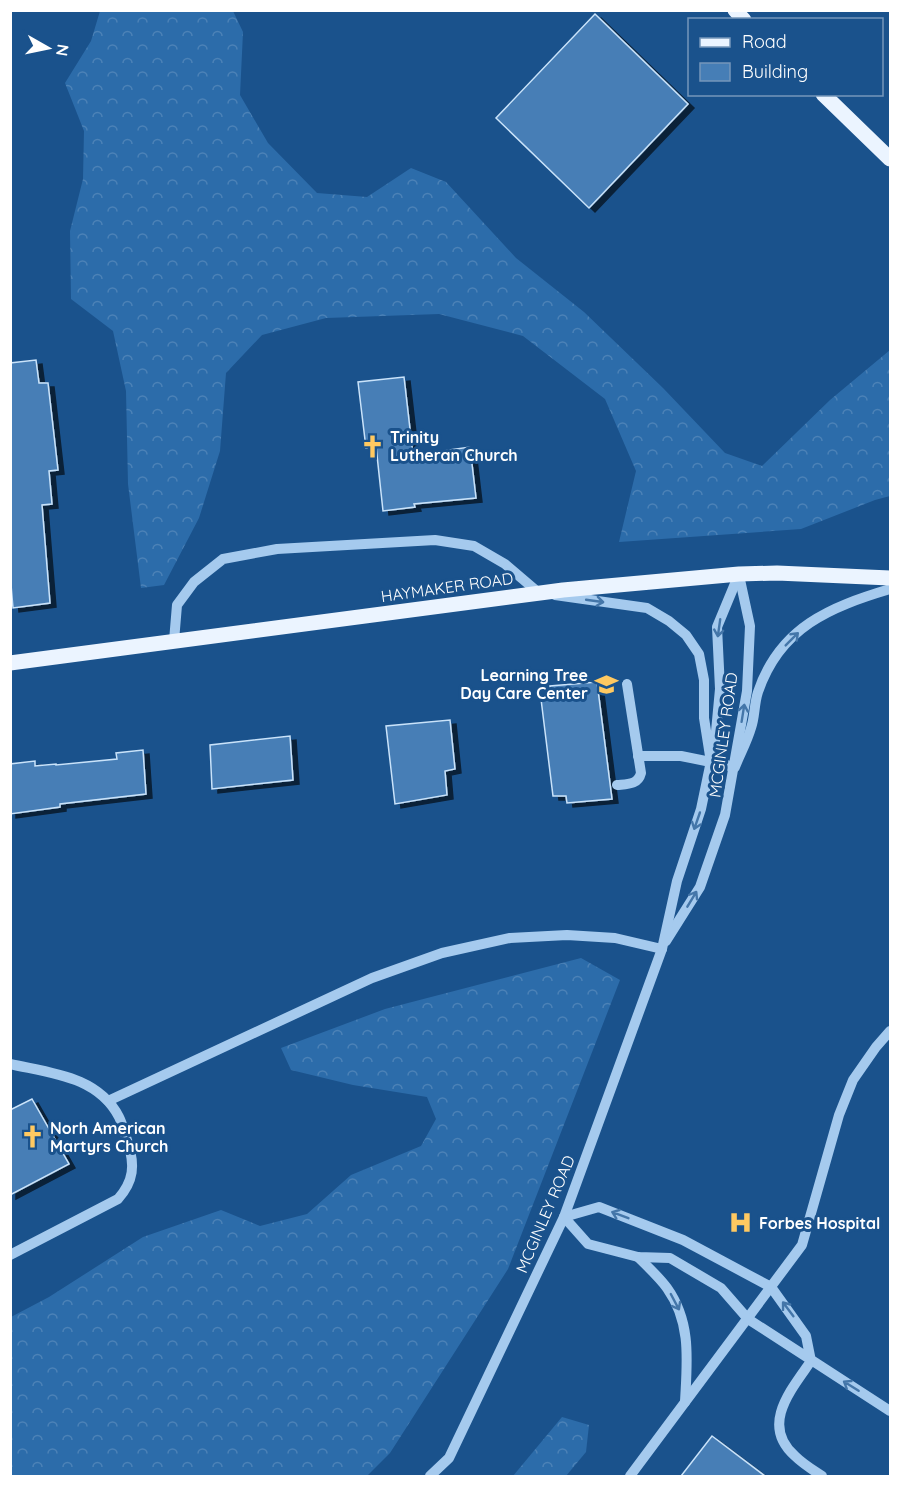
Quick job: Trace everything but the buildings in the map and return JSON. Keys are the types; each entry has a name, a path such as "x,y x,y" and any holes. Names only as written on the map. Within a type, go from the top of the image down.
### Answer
{"main road":[{"path":"825,96 891,159"},
{"name":"HAYMAKER ROAD","path":"10,663 537,593 739,574 777,573 891,578"}],"street":[{"path":"174,641 177,605 194,582 224,559 277,549 435,540 474,546 505,564 537,593 646,608 669,621 686,635 699,654 704,680 704,718 711,762"},
{"name":"MCGINLEY ROAD","path":"430,1476 449,1458 564,1217 662,949 677,881 701,809 715,742 720,689 717,627 739,574"},
{"name":"MCGINLEY ROAD","path":"662,949 700,887 725,815 735,767 747,691 750,626 739,574"},
{"path":"638,756 681,756 735,767 752,727 758,694 768,669 781,649 800,630 824,613 849,601 891,589"},
{"path":"617,785 633,783 639,779 641,773 627,684"},
{"path":"108,1101 372,978 442,953 510,938 567,935 615,938 662,949"},
{"path":"630,1476 802,1245 839,1115 853,1080 876,1047 891,1031"},
{"path":"10,1064 74,1078 93,1087 108,1101 119,1117 132,1156 133,1168 126,1190 118,1198 10,1255"},
{"path":"822,1476 794,1456 786,1446 781,1433 779,1421 781,1408 811,1361 806,1336 771,1287 683,1240 599,1207 564,1217 588,1244 638,1257 670,1258 720,1288 748,1319 811,1361 891,1412"},
{"path":"638,1257 668,1288 683,1317 688,1345 685,1402"}],"green space":[{"path":"100,11 233,11 243,32 240,95 268,143 317,193 367,197 411,168 446,182 516,258 584,312 663,388 725,453 762,466 830,400 890,350 890,496 801,529 619,542 636,471 605,399 523,336 439,314 326,318 262,335 226,373 220,451 199,518 164,585 141,588 128,484 126,391 113,331 71,299 70,231 83,179 84,131 65,83 91,41"},
{"path":"581,958 620,980 508,1269 390,1453 367,1476 11,1476 11,1317 49,1297 143,1237 221,1210 260,1226 307,1214 351,1175 421,1146 436,1119 427,1097 353,1085 291,1070 281,1048 385,1009"},
{"path":"562,1417 589,1425 586,1452 566,1476 513,1476"}],"place":[{"name":"Trinity Lutheran Church","path":"372,446"},
{"name":"Learning Tree Day Care Center","path":"606,684"},
{"name":"Norh American Martyrs Church","path":"32,1137"},
{"name":"Forbes Hospital","path":"741,1223"}]}
